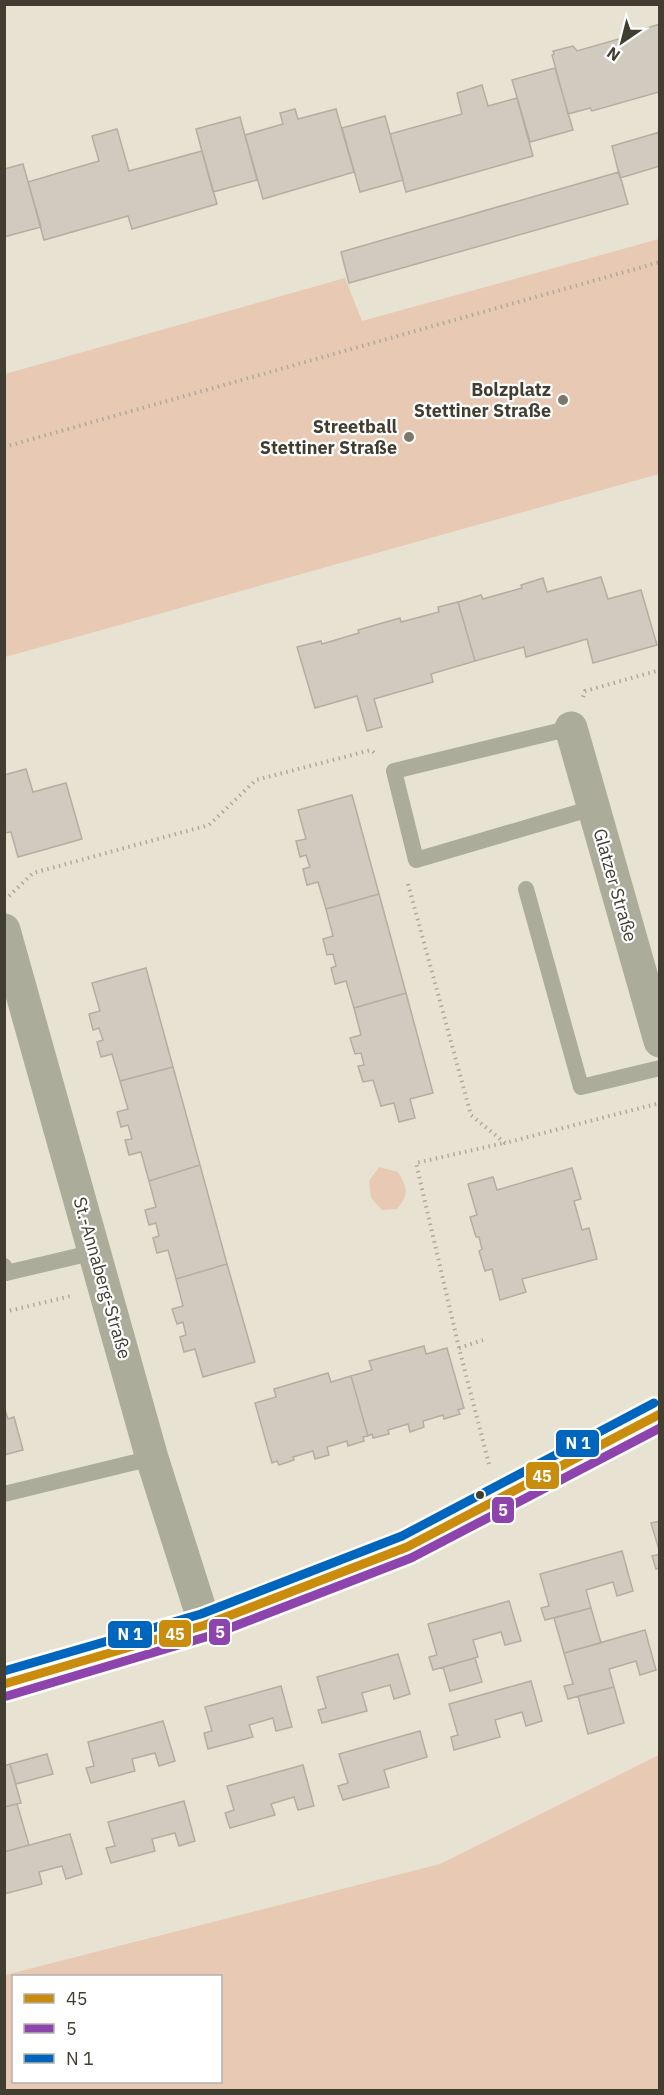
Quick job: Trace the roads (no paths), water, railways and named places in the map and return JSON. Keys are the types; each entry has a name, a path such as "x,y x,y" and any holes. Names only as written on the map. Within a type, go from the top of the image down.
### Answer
{"street":[{"name":"Glatzer Straße","path":"571,728 660,1041"},
{"name":"St.-Annaberg-Straße","path":"4,930 13,997 95,1252 152,1458 205,1625"},
{"path":"4,1684 205,1625 407,1547 660,1414"}],"lane":[{"path":"571,728 394,771 416,860 592,808"},
{"path":"526,889 581,1087 660,1068"},
{"path":"4,1266 6,1273 95,1252"},
{"path":"4,1494 152,1458"}],"place":[{"name":"Bolzplatz Stettiner Straße","path":"563,400"},
{"name":"Streetball Stettiner Straße","path":"409,437"}]}
